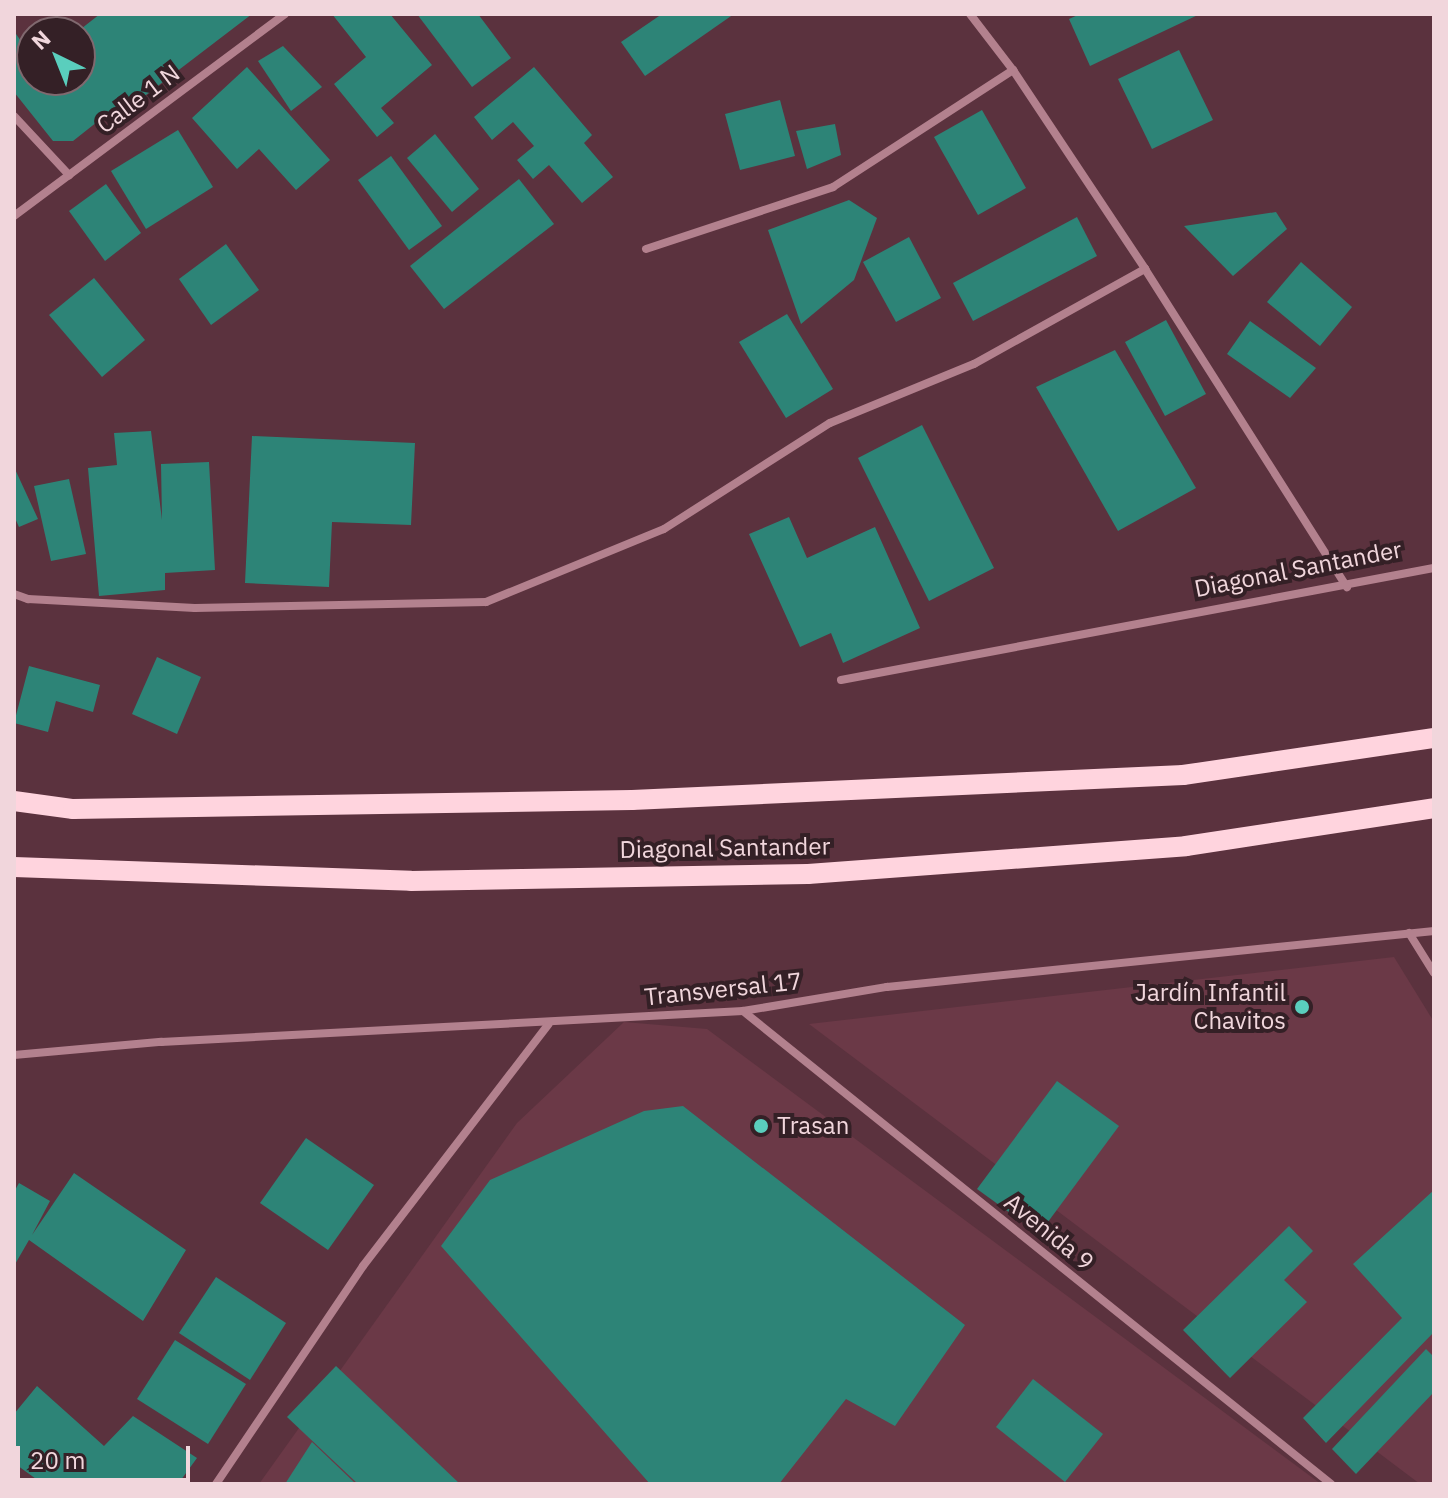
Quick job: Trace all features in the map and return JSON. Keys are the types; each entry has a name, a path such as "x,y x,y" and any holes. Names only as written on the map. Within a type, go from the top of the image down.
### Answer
{"main road":[{"name":"Diagonal Santander","path":"14,801 73,809 632,800 1183,775 1434,738"},
{"name":"Diagonal Santander","path":"14,867 411,881 808,874 1186,846 1434,808"}],"street":[{"name":"Calle 1 N","path":"14,216 285,14"},
{"path":"970,14 1013,70 1145,269 1347,587"},
{"path":"646,249 833,187 1013,70"},
{"path":"14,116 69,175"},
{"path":"14,594 28,599 195,608 486,602 664,529 830,423 974,364 1145,269"},
{"name":"Diagonal Santander","path":"841,680 1347,587 1434,568"},
{"name":"Transversal 17","path":"14,1055 161,1042 549,1024 743,1011 887,987 1434,931"},
{"path":"1409,933 1434,973"},
{"name":"Avenida 9","path":"743,1011 1331,1484"},
{"path":"216,1484 363,1266 549,1024"}],"shaded area":[{"path":"1394,957 1434,1022 1434,1484 1420,1484 809,1024"},
{"path":"624,1022 707,1029 1321,1484 259,1484 517,1123"}],"building":[{"path":"100,14 252,14 125,111 116,107 73,141 53,141 17,96 96,96 96,17"},
{"path":"332,14 390,14 432,65 381,108 394,123 377,137 334,84 366,57"},
{"path":"417,14 478,14 511,58 472,87"},
{"path":"662,14 734,14 645,76 621,42"},
{"path":"1080,14 1200,14 1090,66 1069,19"},
{"path":"14,31 16,34 16,95 14,92"},
{"path":"283,46 322,87 291,111 258,61"},
{"path":"1179,50 1213,120 1152,149 1118,79"},
{"path":"247,67 330,160 296,190 259,149 237,169 192,118"},
{"path":"534,67 592,135 584,143 613,177 582,203 549,165 533,179 517,160 534,146 513,122 492,140 474,117"},
{"path":"780,100 795,156 740,170 725,114"},
{"path":"982,110 1026,188 978,215 934,137"},
{"path":"835,124 841,155 807,169 796,131"},
{"path":"178,130 213,187 146,229 111,171"},
{"path":"435,134 479,189 452,212 407,158"},
{"path":"391,156 442,226 409,250 358,180"},
{"path":"519,179 554,224 444,309 410,266"},
{"path":"106,184 141,233 105,261 69,211"},
{"path":"849,200 877,218 854,280 801,324 768,230"},
{"path":"1276,212 1287,229 1233,276 1184,226"},
{"path":"1077,217 1097,256 973,321 953,283"},
{"path":"909,237 941,298 896,322 863,262"},
{"path":"226,244 259,290 211,325 179,279"},
{"path":"1301,262 1352,307 1320,346 1267,302"},
{"path":"94,278 145,340 102,377 49,315"},
{"path":"787,314 833,389 786,418 739,342"},
{"path":"1166,320 1206,394 1165,416 1125,342"},
{"path":"1250,321 1316,368 1290,398 1227,354"},
{"path":"1115,350 1196,488 1118,531 1036,387"},
{"path":"922,425 994,568 929,601 858,458"},
{"path":"151,431 162,520 161,464 209,462 215,570 165,573 165,590 99,596 88,468 117,465 114,433"},
{"path":"252,436 415,443 411,525 332,522 329,587 245,583"},
{"path":"14,467 38,519 19,527 14,516"},
{"path":"69,479 86,554 51,561 34,486"},
{"path":"789,517 807,558 875,527 920,628 843,663 831,633 800,647 749,534"},
{"path":"157,657 201,677 177,734 132,714"},
{"path":"29,666 100,685 93,712 56,701 48,732 14,723"},
{"path":"1057,1081 1119,1126 1039,1234 977,1189"},
{"path":"683,1106 965,1325 895,1426 846,1399 779,1484 650,1484 441,1246 490,1180 644,1111"},
{"path":"306,1138 374,1185 328,1250 260,1203"},
{"path":"74,1173 186,1250 143,1321 29,1240 14,1266 14,1192 19,1183 50,1201 32,1235"},
{"path":"1434,1190 1434,1332 1326,1443 1303,1418 1402,1318 1353,1264"},
{"path":"1289,1226 1313,1251 1284,1280 1307,1302 1230,1378 1183,1330"},
{"path":"216,1277 286,1323 250,1380 179,1333"},
{"path":"175,1340 246,1384 208,1444 137,1399"},
{"path":"1426,1349 1434,1357 1434,1392 1356,1474 1332,1449"},
{"path":"336,1366 460,1484 358,1484 287,1417"},
{"path":"1033,1379 1103,1434 1065,1482 996,1427"},
{"path":"37,1386 104,1446 133,1416 197,1458 178,1484 43,1484 14,1463 14,1414"},
{"path":"312,1442 356,1484 285,1484"}],"place":[{"name":"Jardín Infantil Chavitos","path":"1302,1007"},
{"name":"Trasan","path":"761,1126"}]}
